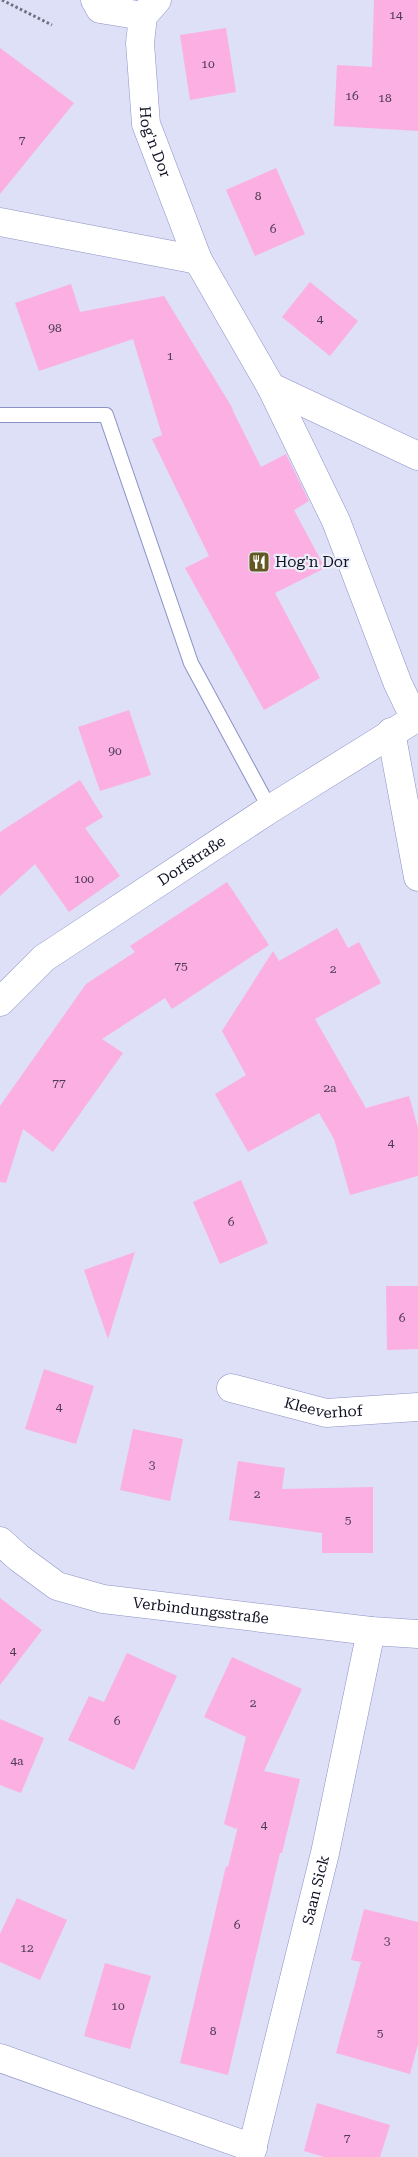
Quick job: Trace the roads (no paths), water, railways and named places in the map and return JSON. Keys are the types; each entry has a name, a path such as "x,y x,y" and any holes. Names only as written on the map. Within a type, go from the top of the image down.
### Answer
{"street":[{"name":"Hog'n Dor","path":"95,0 100,9 150,8 140,43 146,124 198,260 270,388 336,520 398,684 416,718"},
{"path":"0,222 198,260"},
{"path":"270,388 418,456"},
{"name":"Dorfstraße","path":"0,1002 44,958 270,809 416,718"},
{"path":"391,732 418,877"},
{"name":"Kleeverhof","path":"231,1388 326,1413 418,1407"},
{"name":"Verbindungsstraße","path":"0,1540 19,1558 57,1586 103,1599 371,1631 418,1634"},
{"name":"Saan Sick","path":"0,2058 252,2153 325,1853 371,1631"}],"lane":[{"path":"0,415 106,414 191,664 270,809"}],"place":[{"name":"Hog'n Dor","path":"259,562"}]}
